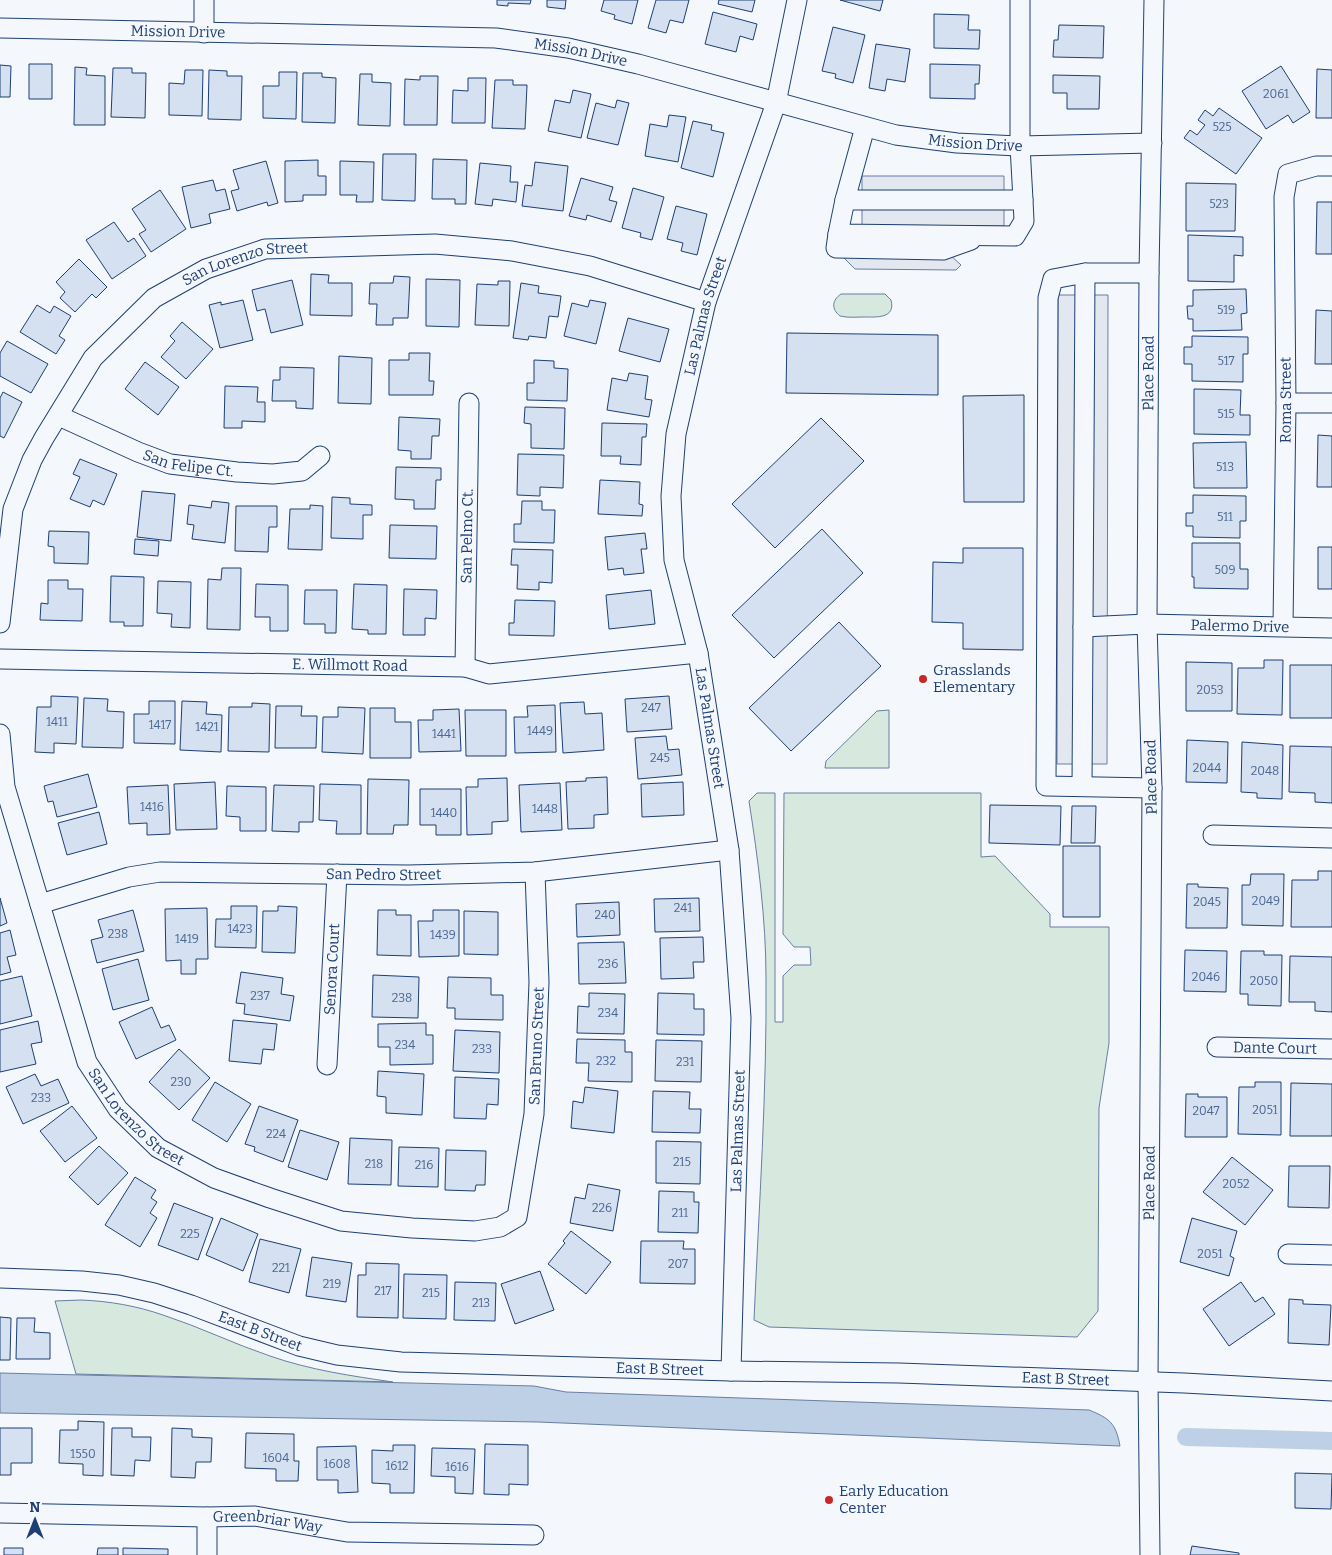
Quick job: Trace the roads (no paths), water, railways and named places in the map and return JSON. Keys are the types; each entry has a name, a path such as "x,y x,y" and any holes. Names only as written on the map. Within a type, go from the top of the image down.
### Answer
{"street":[{"path":"204,0 204,33"},
{"name":"Las Palmas Street","path":"732,1371 741,1018 729,850 698,653 674,560 671,496 676,434 706,302 776,103 797,0"},
{"path":"865,127 845,200 836,248 943,250 983,235 1015,236 1024,221 1020,146 1020,0"},
{"name":"Place Road","path":"1150,1555 1148,1382 1152,788 1148,624 1149,273 1154,0"},
{"name":"Mission Drive","path":"0,28 496,38 568,48 638,64 896,135 940,141 1020,146 1152,144"},
{"name":"Roma Street","path":"1283,626 1286,403 1284,197 1288,174 1316,166 1332,166"},
{"path":"845,200 1023,200"},
{"name":"San Lorenzo Street","path":"0,623 13,508 32,460 94,358 154,298 206,269 265,249 435,244 512,250 590,266 706,302"},
{"path":"1149,273 1085,273 1053,279 1048,298 1046,786 1152,788"},
{"path":"1082,786 1085,273"},
{"name":"San Pelmo Ct.","path":"465,667 469,403"},
{"path":"1286,403 1332,403"},
{"name":"San Felipe Ct.","path":"59,416 138,452 170,464 273,474 302,471 320,456"},
{"name":"Palermo Drive","path":"1083,627 1148,624 1332,628"},
{"name":"E. Willmott Road","path":"0,659 465,667 490,674 698,653"},
{"name":"San Lorenzo Street","path":"0,734 5,787 87,1062 118,1109 158,1148 214,1178 340,1221 412,1228 475,1231 500,1227 516,1217"},
{"path":"1213,836 1332,838"},
{"name":"San Pedro Street","path":"40,904 130,877 160,872 408,875 535,872 729,850"},
{"name":"San Bruno Street","path":"516,1217 534,1114 539,982 535,872"},
{"name":"Senora Court","path":"326,1065 337,874"},
{"name":"Dante Court","path":"1217,1047 1332,1049"},
{"path":"1288,1254 1332,1255"},
{"name":"East B Street","path":"0,1278 82,1281 128,1287 191,1305 299,1346 337,1355 401,1362 732,1371 899,1373 1184,1383 1332,1391"},
{"name":"Greenbriar Way","path":"0,1512 207,1517 254,1516 347,1532 534,1535"},
{"path":"207,1517 207,1555"}],"water":[{"path":"0,1373 534,1386 566,1392 1089,1410 1110,1422 1114,1427 1120,1446 538,1422 0,1413"}],"waterway":[{"path":"1186,1437 1332,1441"}],"place":[{"name":"Grasslands Elementary","path":"923,679"},
{"name":"Early Education Center","path":"829,1500"}]}
